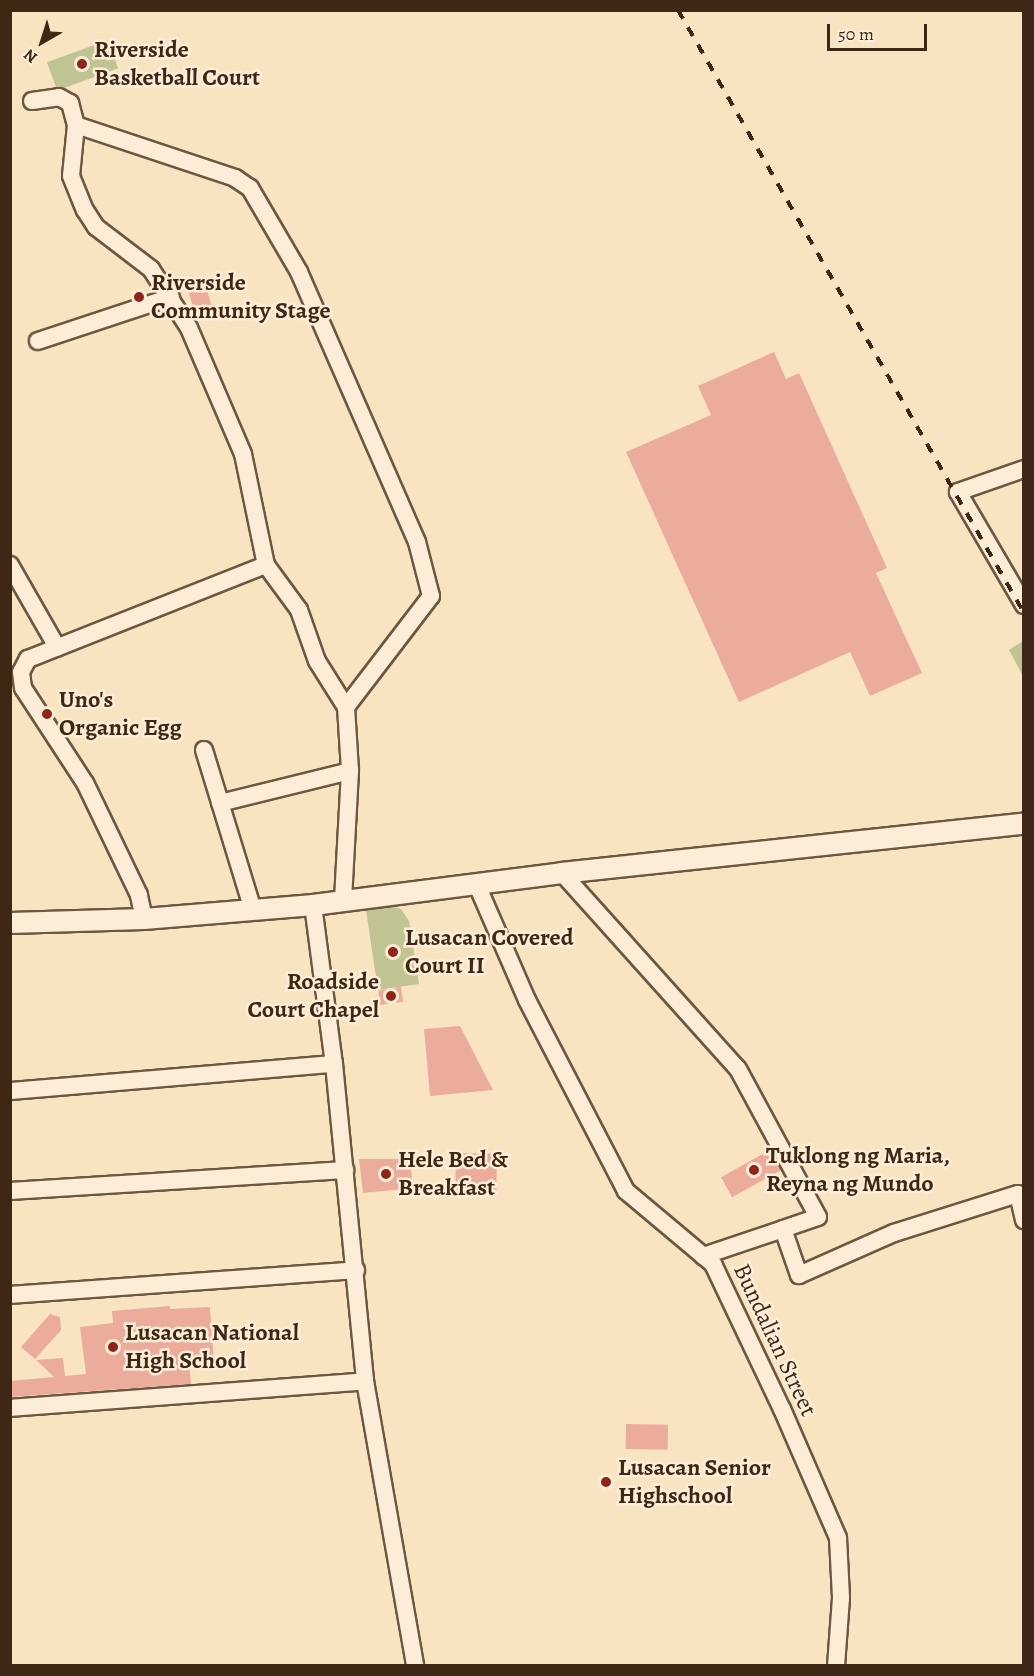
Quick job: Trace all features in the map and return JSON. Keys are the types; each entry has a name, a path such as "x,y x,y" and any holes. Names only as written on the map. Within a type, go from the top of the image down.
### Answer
{"street":[{"path":"32,101 59,97 70,103 76,125 71,176 85,210 96,226 151,269 189,328 243,454 260,523 266,565 299,610 316,661 346,707 350,771 343,901"},
{"path":"76,125 235,178 250,188 299,272 417,542 431,596 346,707"},
{"path":"38,341 171,297"},
{"path":"1023,469 958,492 1023,605"},
{"path":"10,565 57,647"},
{"path":"144,919 139,895 85,783 16,677 28,659 266,565"},
{"path":"204,750 253,910"},
{"path":"220,803 350,771"},
{"path":"10,923 144,919 313,905 562,873 1023,824"},
{"path":"562,873 738,1069 818,1218 703,1256"},
{"name":"Bundalian Street","path":"477,885 527,1000 568,1073 626,1191 713,1264 723,1284 838,1538 841,1598 836,1665"},
{"path":"313,905 334,1064 356,1270 365,1381 415,1665"},
{"path":"10,1091 334,1064"},
{"path":"10,1191 345,1170"},
{"path":"783,1229 799,1275 894,1233 1018,1194 1023,1220"},
{"path":"10,1295 356,1270"},
{"path":"10,1408 365,1381"}],"green space":[{"name":"Riverside Basketball Court","path":"108,40 118,68 57,90 47,62"},
{"path":"1023,641 1023,676 1009,650"},
{"name":"Lusacan Covered Court II","path":"390,906 401,909 409,921 419,984 378,990 366,910"}],"building":[{"path":"204,281 212,308 195,313 187,286"},
{"path":"774,352 786,379 799,373 887,568 876,573 922,673 870,696 850,652 739,702 626,452 711,415 698,386"},
{"name":"Roadside Court Chapel","path":"401,987 403,1002 380,1005 378,990"},
{"path":"460,1026 493,1090 430,1096 424,1029"},
{"name":"Tuklong ng Maria, Reyna ng Mundo","path":"770,1150 781,1170 732,1197 721,1177"},
{"path":"456,1153 497,1154 496,1193 455,1192"},
{"name":"Hele Bed & Breakfast","path":"359,1159 410,1159 413,1188 363,1193"},
{"path":"170,1306 170,1309 210,1307 214,1362 189,1364 191,1384 10,1397 10,1381 54,1377 36,1360 63,1358 65,1376 86,1374 80,1327 113,1323 112,1311"},
{"path":"50,1314 60,1317 61,1330 35,1359 21,1347"},
{"path":"626,1424 668,1425 668,1450 626,1449"}],"railway":[{"path":"678,10 1024,613"}],"place":[{"name":"Riverside Basketball Court","path":"82,64"},
{"name":"Riverside Community Stage","path":"139,297"},
{"name":"Uno's Organic Egg","path":"47,714"},
{"name":"Lusacan Covered Court II","path":"393,952"},
{"name":"Roadside Court Chapel","path":"391,996"},
{"name":"Tuklong ng Maria, Reyna ng Mundo","path":"754,1170"},
{"name":"Hele Bed & Breakfast","path":"386,1174"},
{"name":"Lusacan National High School","path":"113,1347"},
{"name":"Lusacan Senior Highschool","path":"606,1482"}]}
